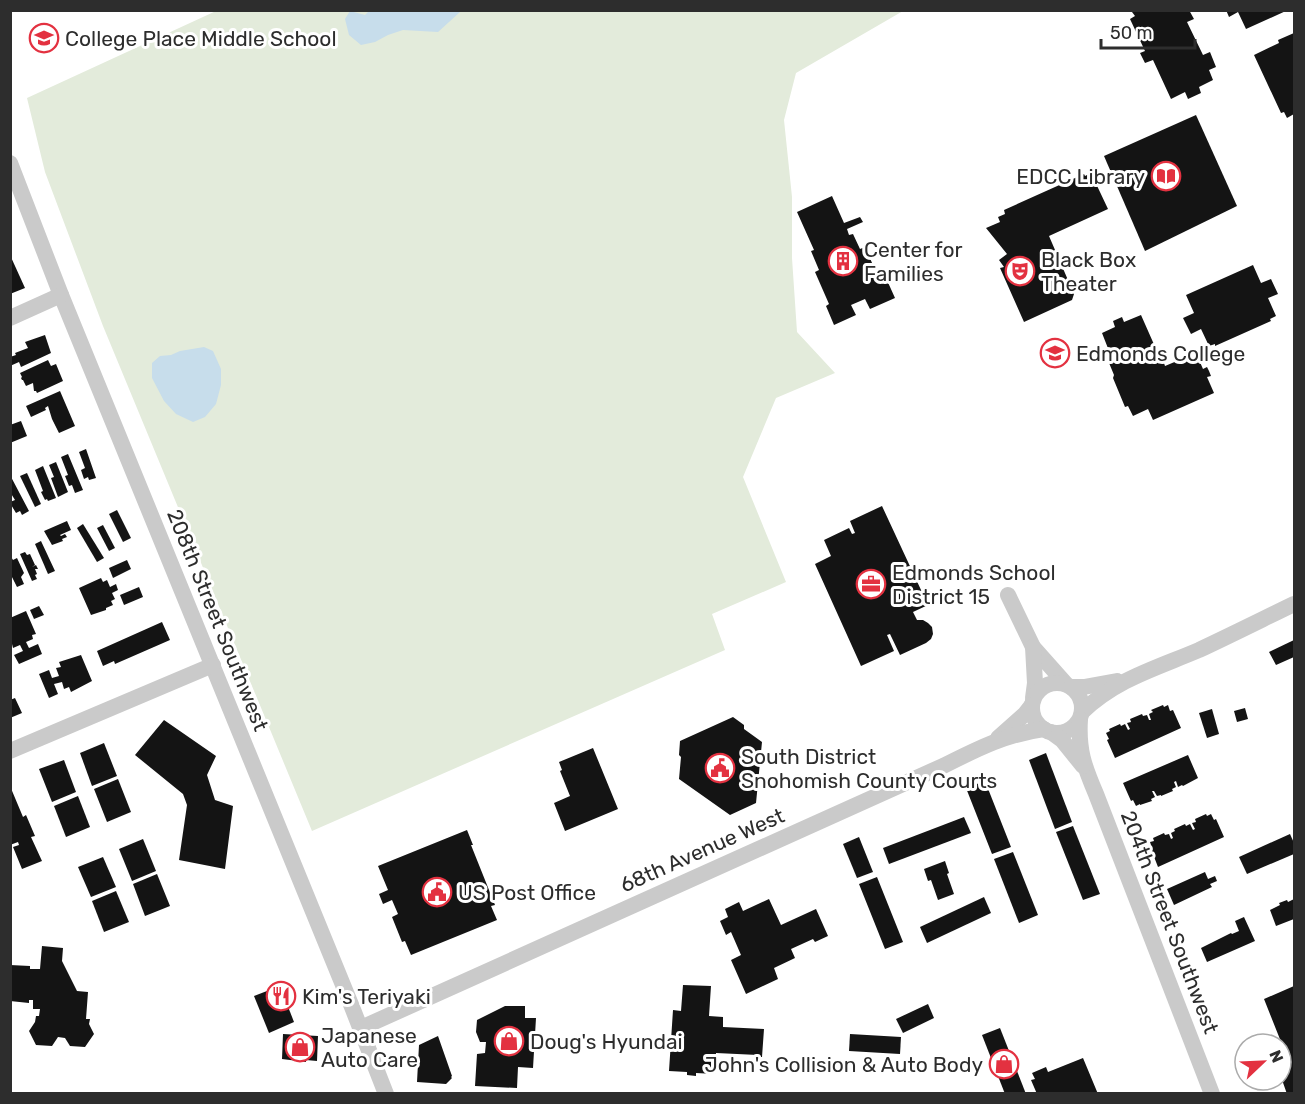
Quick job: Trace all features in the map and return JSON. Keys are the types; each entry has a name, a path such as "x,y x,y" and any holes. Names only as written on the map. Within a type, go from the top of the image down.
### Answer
{"street":[{"name":"208th Street Southwest","path":"10,163 386,1094"},
{"path":"10,318 62,296"},
{"path":"1008,595 1033,647 1080,698 1081,716"},
{"path":"1033,647 1035,682 1032,712 1034,719 1047,731 1058,733 1071,729 1100,696 1129,678 1201,649 1294,604"},
{"path":"10,751 213,665"},
{"path":"1033,701 1037,691 1050,683 1096,685 1129,678"},
{"name":"68th Avenue West","path":"996,740 1025,714 1033,701"},
{"name":"204th Street Southwest","path":"1081,716 1079,734 1084,768"},
{"name":"68th Avenue West","path":"361,1028 944,766 996,740 1032,731 1047,731"},
{"name":"204th Street Southwest","path":"1047,731 1062,740 1084,768 1096,794 1212,1094"}],"green space":[{"path":"216,11 903,11 796,73 784,120 792,197 792,258 797,332 835,373 776,398 743,477 786,582 712,614 725,650 312,831 103,326 45,172 27,98"}],"water":[{"path":"459,10 460,12 438,32 403,30 375,42 361,45 349,35 345,19 350,11 365,15 369,11"},
{"path":"204,347 213,351 221,369 221,385 216,404 205,417 193,422 176,414 164,401 152,378 152,363 160,356"}],"building":[{"path":"1135,10 1189,10 1194,19 1187,22 1203,55 1210,52 1216,67 1209,70 1213,80 1199,87 1201,93 1188,99 1185,92 1171,99 1153,60 1145,63 1140,53 1145,51 1130,19 1135,16 1132,12"},
{"path":"1226,10 1288,10 1246,29 1238,12 1229,17"},
{"path":"1294,33 1294,114 1287,118 1284,112 1281,113 1254,55"},
{"path":"1196,115 1237,206 1145,251 1104,156"},
{"path":"1091,173 1108,209 1049,236 1074,294 1072,300 1024,322 1000,268 1004,267 999,260 1007,254 986,228 1000,222 998,217 1005,214 1004,210 1084,174 1085,176"},
{"name":"Center for Families","path":"832,196 844,223 860,217 863,222 847,229 849,235 853,234 860,249 865,247 880,281 886,278 895,298 870,309 865,299 851,305 856,315 834,325 826,306 829,304 815,272 819,270 811,251 814,250 797,212"},
{"path":"10,255 25,288 10,294"},
{"path":"1253,265 1261,283 1271,279 1278,294 1268,298 1276,316 1270,319 1271,321 1215,346 1215,344 1209,346 1201,329 1191,334 1183,318 1194,313 1186,295"},
{"path":"1141,315 1165,366 1196,353 1203,369 1207,367 1209,371 1211,376 1207,377 1214,393 1153,420 1148,409 1133,416 1128,406 1125,407 1113,378 1114,375 1107,358 1111,356 1102,333 1115,327 1113,321 1122,317 1124,322"},
{"path":"45,335 51,353 21,367 19,362 10,366 10,357 28,348 25,342"},
{"path":"48,360 51,366 56,364 63,381 37,393 34,391 33,383 26,386 20,373"},
{"path":"60,391 75,426 59,433 48,406 46,410 31,417 26,406"},
{"path":"21,421 27,436 10,443 10,425"},
{"path":"86,449 96,478 89,480 88,477 84,479 81,470 85,468 79,452"},
{"path":"68,454 83,490 75,493 65,476 68,475 61,457"},
{"path":"56,462 68,492 58,497 49,465"},
{"path":"43,466 56,498 48,501 41,492 43,491 35,470"},
{"path":"27,473 41,504 35,507 20,476"},
{"path":"10,475 29,511 22,515 20,511 16,513 10,503 15,500 10,492"},
{"name":"Edmonds School District 15","path":"882,506 928,605 913,612 917,620 923,620 932,627 933,634 926,643 900,655 890,634 887,635 894,651 861,666 815,564 831,556 824,540 849,528 852,534 855,533 850,521"},
{"path":"117,510 131,538 123,542 109,514"},
{"path":"67,521 71,530 60,535 65,534 67,537 52,545 44,531"},
{"path":"83,524 104,558 97,562 77,528"},
{"path":"103,525 115,548 109,551 97,528"},
{"path":"41,541 55,571 48,574 35,544"},
{"path":"25,552 27,555 30,554 35,565 32,567 36,565 38,569 35,569 37,579 32,581 20,554"},
{"path":"10,555 13,560 17,558 24,573 21,577 24,584 17,587 10,573"},
{"path":"127,560 131,569 113,578 109,568"},
{"path":"101,578 103,582 107,580 110,587 116,584 118,590 112,593 115,599 111,601 113,605 91,615 79,588"},
{"path":"139,587 143,597 124,605 120,595"},
{"path":"39,606 44,615 34,619 30,610"},
{"path":"26,611 36,634 32,635 33,639 26,642 29,648 38,644 42,654 19,664 14,655 23,651 20,645 13,648 12,644 10,645 10,618"},
{"path":"162,622 170,640 115,664 114,661 103,666 97,651"},
{"path":"1294,640 1294,657 1276,665 1269,652"},
{"path":"81,655 92,681 71,692 69,687 64,689 62,682 54,684 58,694 49,698 39,674 49,670 52,678 59,676 56,668 61,667 59,662"},
{"path":"15,698 22,713 10,718 10,700"},
{"path":"1163,705 1164,707 1168,705 1170,711 1173,710 1181,728 1115,758 1107,740 1109,739 1106,733 1110,731 1109,729 1125,724 1128,730 1130,729 1127,723 1131,722 1130,719 1142,714 1147,715 1151,720 1149,714 1153,712 1151,710"},
{"path":"1245,708 1248,719 1237,722 1234,711"},
{"path":"1212,709 1219,734 1207,738 1199,713"},
{"name":"South District Snohomish County Courts","path":"733,717 744,725 744,729 762,742 756,803 730,815 679,779 681,757 679,755 680,741"},
{"path":"164,720 216,756 207,775 215,800 233,806 225,869 179,860 187,805 183,794 135,755"},
{"path":"104,743 117,776 92,786 80,753"},
{"path":"593,748 618,809 565,831 554,803 570,796 560,771 562,770 559,762"},
{"path":"1046,753 1072,822 1055,829 1029,760"},
{"path":"1188,755 1198,778 1178,787 1176,781 1173,791 1161,796 1157,796 1152,791 1155,797 1151,799 1152,801 1136,806 1133,800 1131,801 1123,783"},
{"path":"64,760 76,792 52,802 39,769"},
{"path":"118,779 131,812 107,822 94,789"},
{"path":"985,781 1011,847 992,854 966,788"},
{"path":"10,786 23,817 26,815 35,836 31,837 42,861 22,869 13,847 19,845 18,842 10,845"},
{"path":"78,796 90,827 66,837 54,806"},
{"path":"1206,814 1207,816 1211,814 1214,820 1216,819 1224,837 1158,867 1151,849 1150,842 1154,841 1153,838 1164,833 1169,834 1171,839 1174,829 1185,824 1186,826 1190,824 1193,830 1195,829 1192,823 1196,822 1195,819"},
{"path":"964,817 971,833 889,864 883,848"},
{"path":"1073,826 1100,894 1083,900 1056,832"},
{"name":"US Post Office","path":"467,830 495,905 491,906 497,920 411,955 405,941 402,942 392,917 398,914 392,900 383,904 379,894 388,890 378,866"},
{"path":"1290,834 1294,843 1294,854 1247,874 1239,857"},
{"path":"859,837 873,872 857,878 843,844"},
{"path":"143,839 156,871 132,881 119,849"},
{"path":"1013,852 1038,915 1019,923 994,859"},
{"path":"103,857 116,887 91,897 78,867"},
{"path":"945,861 954,894 938,900 931,880 928,881 924,869"},
{"path":"1205,872 1208,879 1215,876 1217,881 1210,884 1212,887 1174,905 1167,889"},
{"path":"157,874 170,906 145,916 133,884"},
{"path":"877,877 903,942 885,949 859,884"},
{"path":"116,891 129,922 104,932 92,901"},
{"path":"984,897 991,913 927,943 920,927"},
{"path":"769,899 781,925 816,909 828,936 815,942 813,939 791,949 795,958 774,968 778,979 746,994 731,960 741,955 731,932 726,935 720,921 728,917 725,909 739,902 743,911"},
{"path":"1294,899 1294,919 1276,926 1270,910 1280,905 1279,903"},
{"path":"1244,917 1255,941 1207,962 1201,948 1239,931 1235,921"},
{"path":"42,946 63,948 62,961 77,991 88,992 86,1019 90,1019 89,1024 94,1034 85,1047 70,1046 65,1038 58,1037 52,1046 36,1045 29,1031 36,1016 39,1016 40,1009 33,1009 33,1000 29,1000 29,1003 10,1001 10,965 40,969"},
{"path":"683,985 711,986 709,1016 723,1017 723,1027 764,1029 762,1057 716,1053 715,1074 696,1073 696,1076 687,1075 687,1072 669,1071 673,1010 681,1011"},
{"path":"280,986 294,1022 269,1033 254,996"},
{"path":"1294,986 1294,1094 1286,1092 1293,1092 1293,1032 1277,1032 1264,999"},
{"path":"928,1004 934,1018 903,1033 896,1019"},
{"path":"505,1006 525,1006 525,1018 536,1018 533,1068 518,1067 517,1088 475,1086 477,1054 485,1053 486,1042 480,1042 476,1032 477,1020"},
{"name":"John's Collision & Auto Body","path":"1000,1028 1026,1094 1005,1094 982,1035"},
{"name":"Japanese Auto Care","path":"283,1034 318,1036 317,1061 282,1059"},
{"path":"850,1034 901,1037 900,1054 849,1051"},
{"path":"438,1036 452,1078 446,1084 417,1082 419,1045"},
{"path":"1083,1058 1098,1094 1037,1094 1031,1080 1035,1079 1032,1073 1046,1067 1048,1072"}],"place":[{"name":"College Place Middle School","path":"44,38"},
{"name":"EDCC Library","path":"1166,176"},
{"name":"Center for Families","path":"843,261"},
{"name":"Black Box Theater","path":"1020,271"},
{"name":"Edmonds College","path":"1055,353"},
{"name":"Edmonds School District 15","path":"871,584"},
{"name":"South District Snohomish County Courts","path":"720,768"},
{"name":"US Post Office","path":"437,892"},
{"name":"Kim's Teriyaki","path":"281,996"},
{"name":"Doug's Hyundai","path":"509,1041"},
{"name":"Japanese Auto Care","path":"300,1047"},
{"name":"John's Collision & Auto Body","path":"1004,1064"}]}
